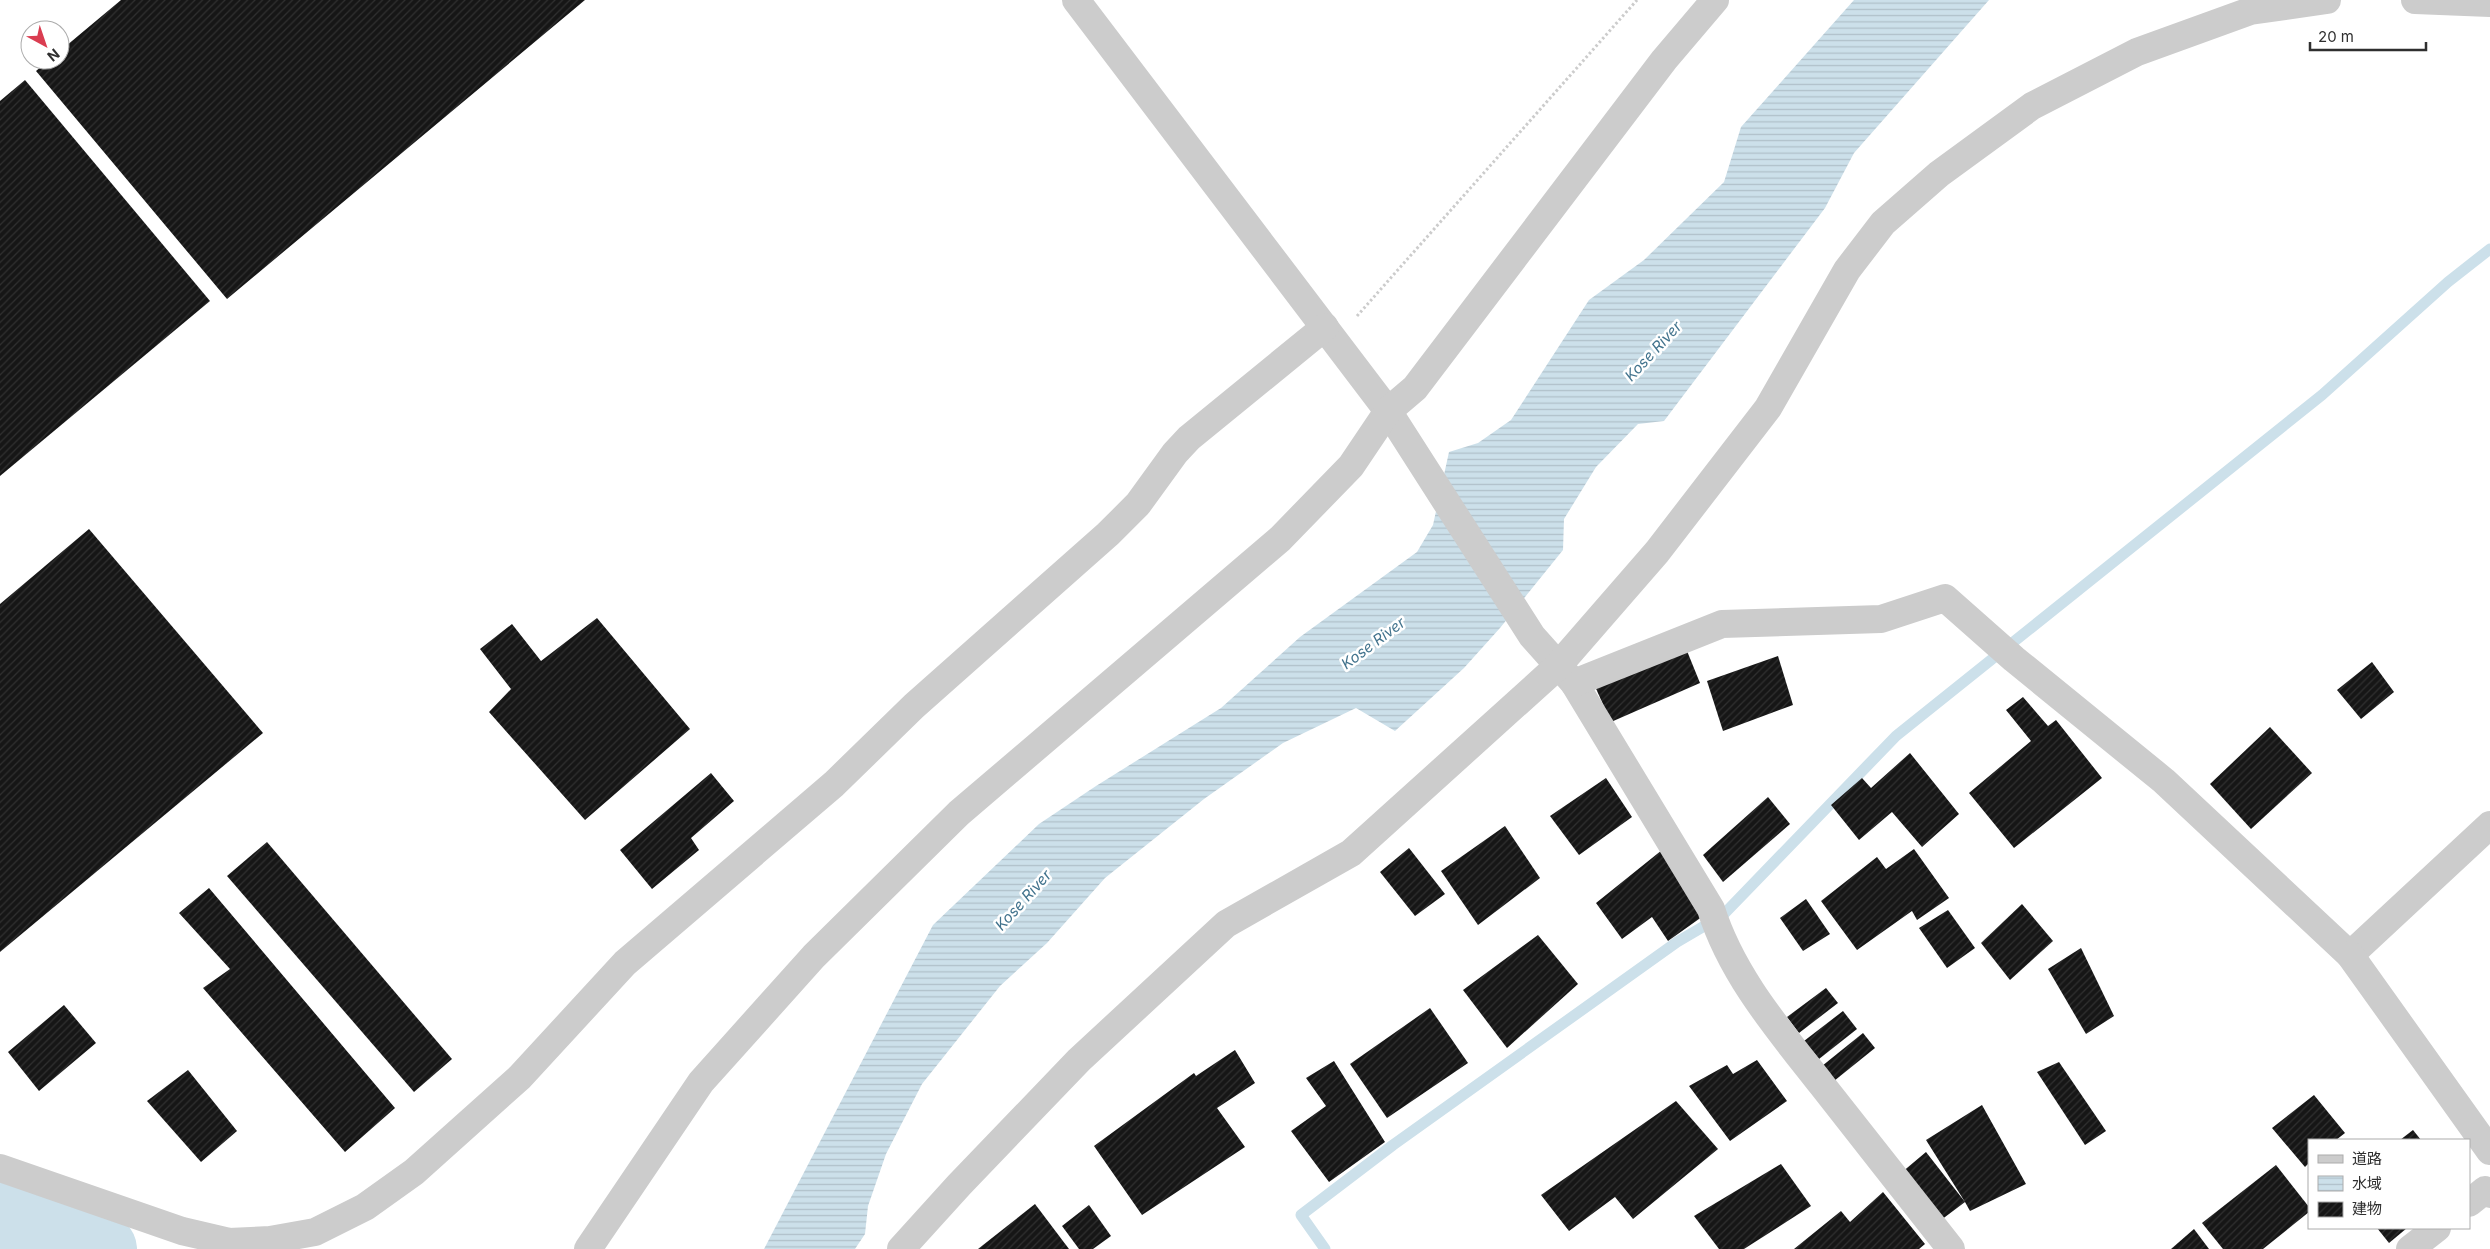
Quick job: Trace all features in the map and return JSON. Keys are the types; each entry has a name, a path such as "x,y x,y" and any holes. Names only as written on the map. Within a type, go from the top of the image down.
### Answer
{"street":[{"path":"1076,0 1392,417 1532,636 1565,675 1715,920 1738,972 1951,1249"},
{"path":"588,1249 701,1082 814,956 959,813 1280,539 1351,466 1392,417 1664,60 1715,0"},
{"path":"901,1249 959,1185 1079,1060 1226,924 1350,853 1565,675 1768,408 1847,270 1883,223 1904,204 1940,174 2032,106 2137,52 2250,11 2327,0"},
{"path":"2414,0 2490,3"},
{"path":"0,1168 182,1231 229,1242 270,1240 315,1232 365,1207 414,1172 520,1077 625,963 834,784 914,706 1108,534 1138,504 1175,453 1189,438 1330,334"},
{"path":"1565,675 1722,624 1881,618 1945,598 2004,651 2164,781 2350,955 2490,1151"},
{"path":"2350,955 2490,825"},
{"path":"2410,1249 2436,1229"}],"path":[{"path":"1330,334 1637,0"}],"water":[{"name":"Kose River","path":"1854,0 1989,0 1854,153 1825,208 1664,421 1638,424 1596,467 1564,519 1563,550 1500,628 1464,668 1395,731 1356,708 1283,743 1204,799 1105,878 1047,943 1000,986 922,1084 886,1154 868,1206 865,1234 855,1249 764,1249 933,925 1039,824 1221,708 1300,637 1417,552 1433,525 1449,452 1478,443 1511,420 1589,300 1644,260 1724,182 1741,127"}],"building":[{"path":"121,0 585,0 227,299 36,71 70,70 70,43"},
{"path":"25,80 210,301 0,476 0,101"},
{"path":"89,529 263,733 0,952 0,604"},
{"path":"597,618 690,729 585,820 489,712 511,689 480,649 512,624 541,661"},
{"path":"1685,646 1700,683 1611,722 1593,682"},
{"path":"1778,656 1793,705 1723,731 1707,681"},
{"path":"2372,662 2394,692 2361,719 2337,690"},
{"path":"2023,697 2048,726 2056,720 2102,778 2014,848 1969,793 2031,741 2006,710"},
{"path":"2270,727 2312,773 2251,829 2210,784"},
{"path":"1910,753 1959,814 1922,847 1892,812 1859,840 1831,805 1862,778 1871,788"},
{"path":"711,773 734,801 691,838 699,850 652,889 620,850"},
{"path":"1606,778 1632,817 1579,855 1550,816"},
{"path":"1768,797 1790,824 1723,882 1703,855"},
{"path":"1505,826 1540,878 1478,925 1441,871"},
{"path":"267,842 452,1059 414,1092 227,876"},
{"path":"1409,848 1445,894 1415,916 1380,872"},
{"path":"1914,849 1949,898 1917,920 1912,911 1857,950 1821,901 1877,857 1886,869"},
{"path":"1662,850 1706,914 1668,941 1652,917 1622,939 1596,903"},
{"path":"209,888 395,1108 345,1152 203,988 230,969 179,913"},
{"path":"1806,899 1830,934 1803,951 1780,918"},
{"path":"2022,904 2053,941 2010,980 1981,943"},
{"path":"1948,910 1975,948 1947,968 1919,928"},
{"path":"1538,935 1578,984 1507,1048 1463,990"},
{"path":"2081,948 2114,1016 2086,1034 2048,969"},
{"path":"1826,988 1838,1003 1799,1033 1787,1017"},
{"path":"64,1005 96,1043 39,1091 8,1052"},
{"path":"1430,1008 1468,1063 1387,1118 1350,1064"},
{"path":"1843,1011 1857,1029 1819,1059 1804,1041"},
{"path":"1863,1033 1875,1048 1834,1081 1822,1066"},
{"path":"1235,1050 1255,1083 1217,1108 1245,1147 1142,1215 1094,1146 1194,1073 1196,1076"},
{"path":"1757,1060 1787,1101 1730,1141 1689,1086 1727,1065 1733,1074"},
{"path":"1334,1061 1385,1142 1329,1182 1291,1131 1326,1106 1306,1078"},
{"path":"2059,1062 2106,1131 2085,1145 2037,1072"},
{"path":"188,1070 237,1131 201,1162 147,1101"},
{"path":"2314,1095 2345,1133 2337,1139 2308,1139 2308,1164 2305,1167 2272,1128"},
{"path":"1676,1101 1718,1149 1633,1219 1615,1197 1569,1231 1541,1195"},
{"path":"1982,1105 2026,1184 1970,1211 1926,1140"},
{"path":"2413,1130 2420,1139 2401,1139"},
{"path":"1926,1152 1965,1202 1933,1226 1895,1178"},
{"path":"1781,1164 1811,1206 1744,1249 1719,1249 1694,1216"},
{"path":"2276,1165 2308,1206 2308,1213 2263,1249 2223,1249 2202,1223"},
{"path":"1883,1192 1925,1244 1919,1249 1794,1249 1841,1211 1850,1222"},
{"path":"1035,1204 1069,1249 978,1249"},
{"path":"1089,1205 1111,1236 1093,1249 1079,1249 1062,1226"},
{"path":"2194,1229 2209,1249 2171,1249"},
{"path":"2378,1229 2406,1229 2389,1243"}],"waterway":[{"path":"1325,1249 1301,1215 1393,1145 1677,942 1723,915 1896,736 2322,395 2448,282 2490,249"},
{"path":"0,1213 102,1249"}]}
